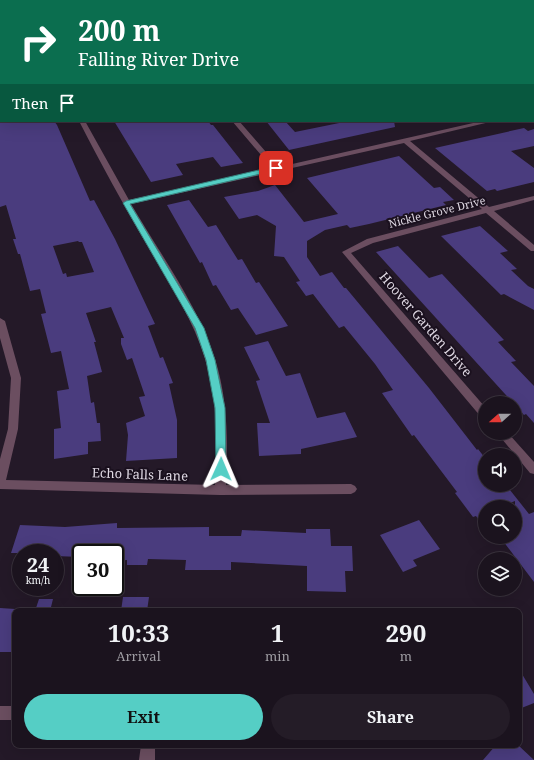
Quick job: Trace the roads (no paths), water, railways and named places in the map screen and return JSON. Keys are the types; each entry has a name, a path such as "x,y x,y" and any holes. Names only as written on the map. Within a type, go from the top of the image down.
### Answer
{"street":[{"path":"83,122 126,203 199,328 211,360 220,408 222,458 220,490"},
{"path":"237,122 276,168"},
{"path":"126,203 276,168 486,122"},
{"path":"405,140 534,249"},
{"name":"Nickle Grove Drive","path":"346,252 370,241 534,198"},
{"name":"Hoover Garden Drive","path":"346,252 478,406"},
{"path":"0,321 16,378 13,429 0,483"},
{"path":"508,440 534,470"},
{"name":"Echo Falls Lane","path":"0,483 220,490 352,489"},
{"path":"0,713 12,713"},
{"path":"147,760 148,748"}]}
